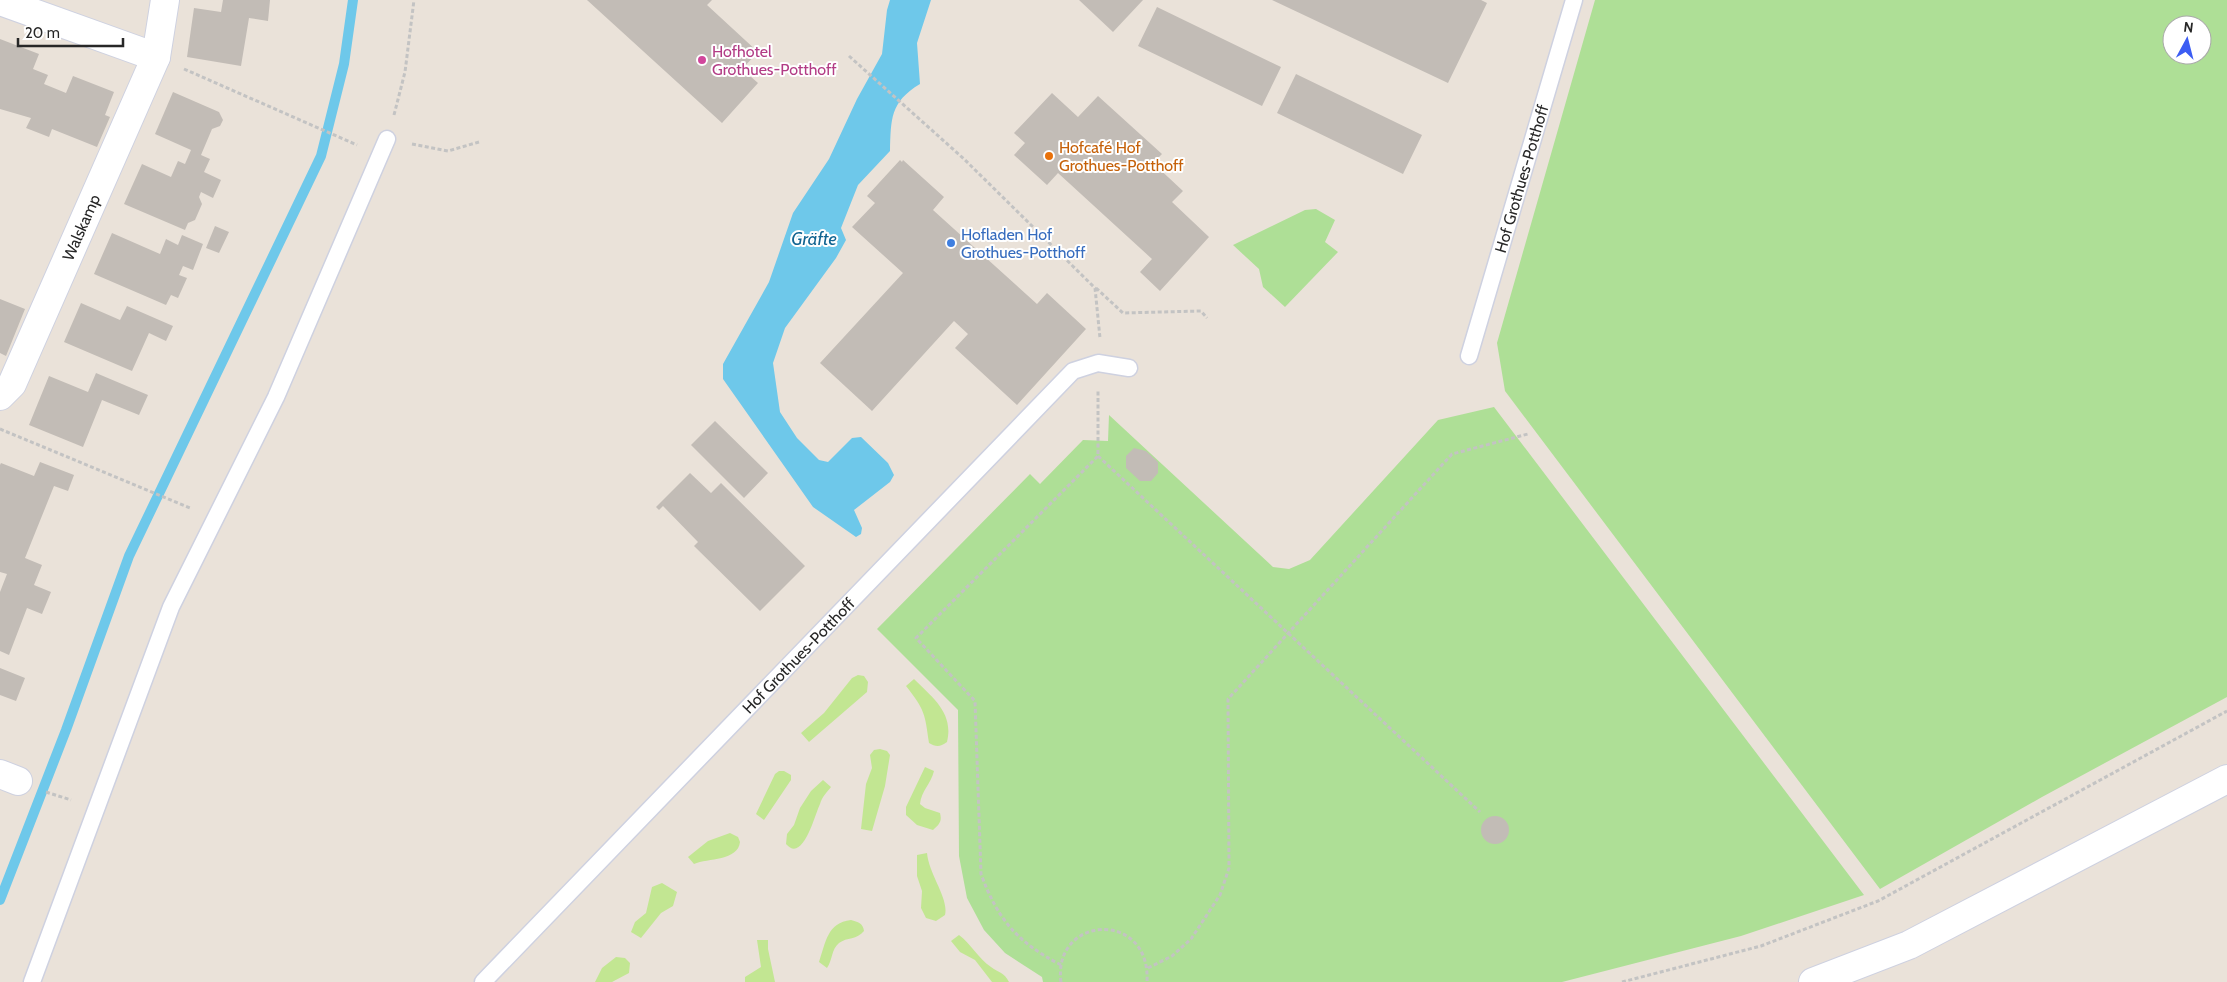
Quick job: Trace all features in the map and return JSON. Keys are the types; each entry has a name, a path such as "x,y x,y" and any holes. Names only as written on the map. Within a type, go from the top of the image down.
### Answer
{"street":[{"name":"Walskamp","path":"0,396 12,384 156,56 165,0"},
{"path":"0,1 156,56"},
{"path":"1813,982 1909,945 2227,779"}],"lane":[{"name":"Hof Grothues-Potthoff","path":"1469,356 1574,0"},
{"path":"32,982 171,607 276,397 387,139"},
{"name":"Hof Grothues-Potthoff","path":"482,982 1073,371 1098,363 1129,368"}],"path":[{"path":"414,0 405,72 387,139 448,151 479,142"},
{"path":"156,56 354,143"},
{"path":"849,56 908,107 1123,313 1200,312 1208,318"},
{"path":"1061,965 1024,942 1006,923 990,900 981,874 975,701 916,638 1098,456 1098,363 1100,336 1096,288"},
{"path":"0,429 134,486 184,505"},
{"path":"1148,968 1172,956 1190,940 1220,895 1229,868 1228,699 1452,454 1528,434"},
{"path":"1098,456 1480,812"},
{"path":"1622,982 1761,946 1878,901 2227,711"},
{"path":"1061,982 1062,957 1070,945 1080,935 1094,930 1109,929 1123,933 1135,942 1144,954 1148,968 1147,982"}],"green space":[{"path":"1595,0 2227,0 2227,697 2042,797 1880,889 1505,391 1497,343"},
{"path":"1316,209 1335,220 1325,242 1338,252 1285,307 1263,287 1259,269 1233,245 1305,210"},
{"path":"1494,407 1864,895 1741,936 1562,982 1043,982 1042,977 1005,953 984,930 967,898 959,856 958,710 877,629 1030,474 1040,484 1083,440 1108,441 1109,415 1273,567 1289,569 1310,560 1438,420"},
{"path":"858,675 864,676 868,682 867,692 809,742 801,733 824,713 852,678"},
{"path":"914,679 935,700 945,714 948,732 947,742 940,746 929,743 923,713 906,686"},
{"path":"874,750 887,751 890,755 885,786 872,831 861,829 866,784 872,768 870,755"},
{"path":"925,767 934,771 922,795 920,804 925,808 940,813 940,822 933,830 917,825 906,815 906,807"},
{"path":"779,771 784,771 791,775 791,780 764,820 756,814 775,774"},
{"path":"823,780 831,787 822,799 812,826 803,843 798,848 792,848 786,844 787,834 794,825 800,808 811,791"},
{"path":"730,833 738,837 740,842 734,853 694,864 688,857 708,841"},
{"path":"927,853 931,870 942,894 945,908 945,915 936,921 926,918 921,908 922,891 917,876 917,855"},
{"path":"662,883 677,892 673,906 661,913 641,938 631,932 635,922 646,913 652,887"},
{"path":"851,920 858,922 864,931 858,936 839,943 827,968 819,962 832,929 843,922"},
{"path":"959,935 986,963 1003,974 1009,982 992,982 975,960 960,952 951,941"},
{"path":"757,940 768,940 775,982 745,982 745,977 761,967"},
{"path":"616,957 625,958 630,963 629,973 612,982 595,982 602,968"}],"water":[{"name":"Gräfte","path":"890,0 931,0 917,43 920,84 903,98 894,112 890,151 858,185 841,228 846,240 836,258 785,328 773,363 780,412 797,438 819,460 828,462 852,438 861,437 888,463 894,475 890,482 854,510 862,528 861,534 856,537 813,507 723,379 723,364 769,282 793,213 829,159 857,99 882,54 887,10"}],"building":[{"path":"223,0 270,0 268,21 249,18 241,66 187,57 194,8 221,12"},
{"name":"Hofhotel Grothues-Potthoff","path":"587,0 712,0 707,5 758,52 742,69 758,83 722,123"},
{"path":"1079,0 1143,0 1113,32"},
{"path":"1272,0 1481,0 1487,3 1448,83"},
{"path":"1157,7 1281,67 1262,106 1138,46"},
{"path":"0,39 39,54 33,69 48,75 44,84 66,93 73,76 114,92 105,115 110,117 97,147 52,129 49,137 26,128 31,118 0,109"},
{"path":"1296,74 1422,135 1403,174 1277,113"},
{"path":"173,92 219,112 223,120 220,126 212,129 201,155 210,159 204,172 221,180 213,198 201,192 199,197 202,204 195,220 188,223 185,230 124,204 142,164 171,177 178,161 185,164 191,150 155,134"},
{"path":"1052,93 1078,117 1098,96 1162,154 1153,163 1183,191 1172,202 1209,237 1160,291 1140,272 1152,259 1058,173 1047,185 1014,155 1025,143 1014,133"},
{"path":"900,160 902,162 903,160 944,197 933,210 1037,304 1047,293 1086,329 1017,405 955,348 968,334 954,321 872,411 820,363 903,273 852,227 875,203 867,196"},
{"path":"215,226 229,232 219,253 206,248"},
{"path":"112,233 160,254 166,239 178,245 182,235 203,244 193,270 183,266 179,275 187,278 178,298 171,295 166,305 94,274"},
{"path":"0,299 25,309 6,356 0,353"},
{"path":"81,303 120,320 127,306 173,326 166,341 149,333 132,371 64,342"},
{"path":"96,373 148,395 139,415 102,400 83,447 29,425 49,376 88,392"},
{"path":"715,421 768,473 744,498 691,445"},
{"path":"1134,448 1146,451 1158,462 1158,473 1151,481 1140,481 1126,468 1126,456"},
{"path":"40,462 74,475 68,491 54,486 25,558 42,565 34,585 51,592 42,614 27,608 9,655 0,651 0,592 7,574 0,572 0,465 1,463 34,476"},
{"path":"690,473 711,493 721,483 805,566 760,611 694,546 698,542 663,506 659,510 656,507"},
{"path":"0,668 25,678 16,701 0,695"},
{"path":"1495,816 1505,820 1509,830 1505,840 1495,844 1485,840 1481,830 1485,820"}],"waterway":[{"path":"0,900 66,730 129,556 321,156 344,64 353,0"}],"place":[{"name":"Hofhotel Grothues-Potthoff","path":"702,60"},
{"name":"Hofcafé Hof Grothues-Potthoff","path":"1049,156"},
{"name":"Hofladen Hof Grothues-Potthoff","path":"951,243"}]}
